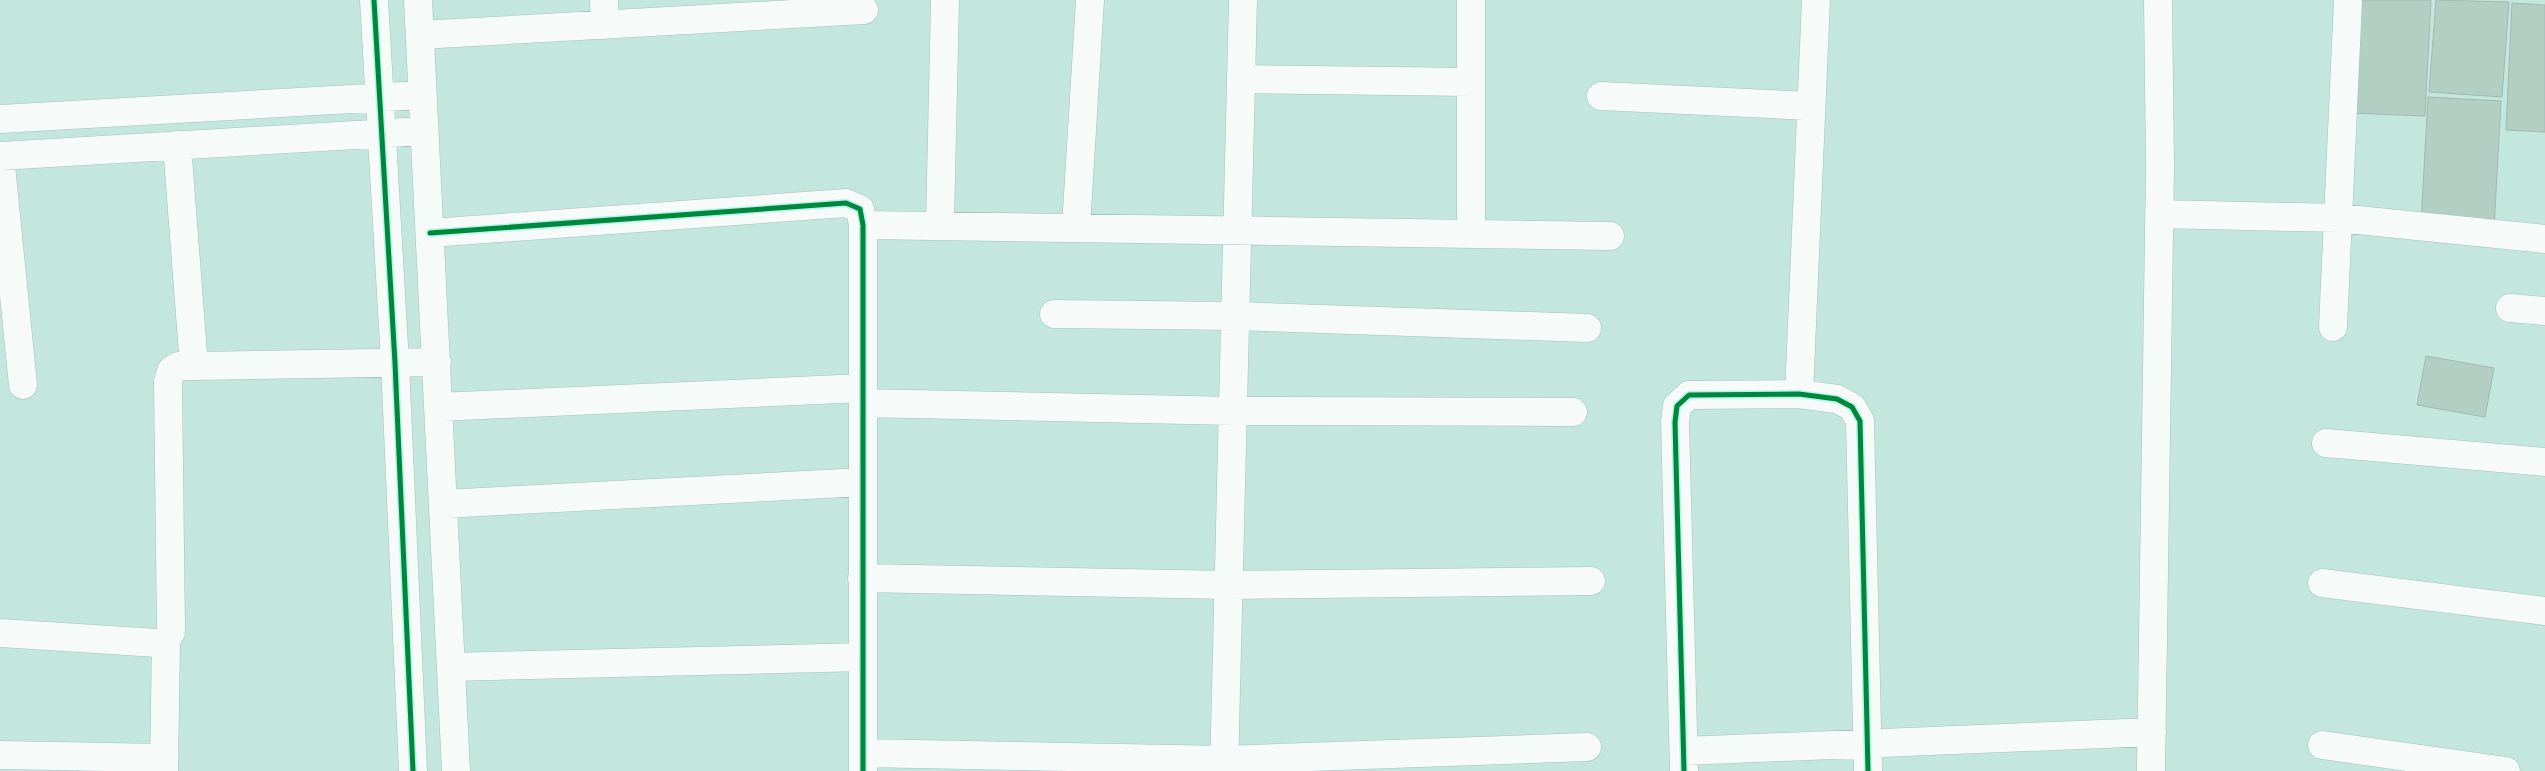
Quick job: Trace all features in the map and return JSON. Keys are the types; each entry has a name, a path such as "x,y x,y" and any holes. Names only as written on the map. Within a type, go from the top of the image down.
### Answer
{"street":[{"path":"374,0 395,363 413,771"},
{"path":"418,0 423,131 426,131 456,771"},
{"path":"940,225 944,0"},
{"path":"1076,227 1090,0"},
{"path":"1224,765 1243,0"},
{"path":"1470,233 1471,0"},
{"path":"1800,394 1816,0"},
{"path":"2151,771 2159,214 2158,0"},
{"path":"2333,327 2348,0"},
{"path":"420,35 604,12 794,7 864,10"},
{"path":"1241,79 1471,82"},
{"path":"0,119 422,95"},
{"path":"1601,96 1812,106"},
{"path":"22,385 0,156 423,131"},
{"path":"177,145 194,366"},
{"path":"430,232 846,203 860,209 863,225 863,762 1224,765 1587,747"},
{"path":"2159,214 2338,218 2545,239"},
{"path":"863,225 1610,236"},
{"path":"2510,308 2545,311"},
{"path":"1054,314 1235,316 1587,328"},
{"path":"0,755 164,765 166,641 171,632 168,382 170,371 178,366 437,362"},
{"path":"1868,771 1867,744 1860,420 1852,407 1837,399 1800,394 1690,395 1678,406 1675,422 1684,761 1867,744 2152,732"},
{"path":"439,407 863,396 1233,411 1573,412"},
{"path":"2326,443 2545,462"},
{"path":"443,504 863,482"},
{"path":"862,578 1229,585 1591,581"},
{"path":"2322,583 2545,611"},
{"path":"0,633 157,644 166,641"},
{"path":"451,667 863,657"},
{"path":"2322,745 2506,771"}],"building":[{"path":"2357,0 2431,0 2425,116 2351,113"},
{"path":"2436,0 2509,2 2502,97 2429,92"},
{"path":"2512,3 2545,5 2545,132 2506,130"},
{"path":"2428,97 2501,101 2494,228 2421,223"},
{"path":"2426,356 2494,368 2485,417 2417,405"}],"cycle path":[{"path":"374,0 395,363 413,771"},
{"path":"430,233 846,203 860,209 863,225 863,771"},
{"path":"1684,771 1675,422 1677,406 1689,395 1799,394 1837,399 1852,407 1860,421 1868,771"}]}
